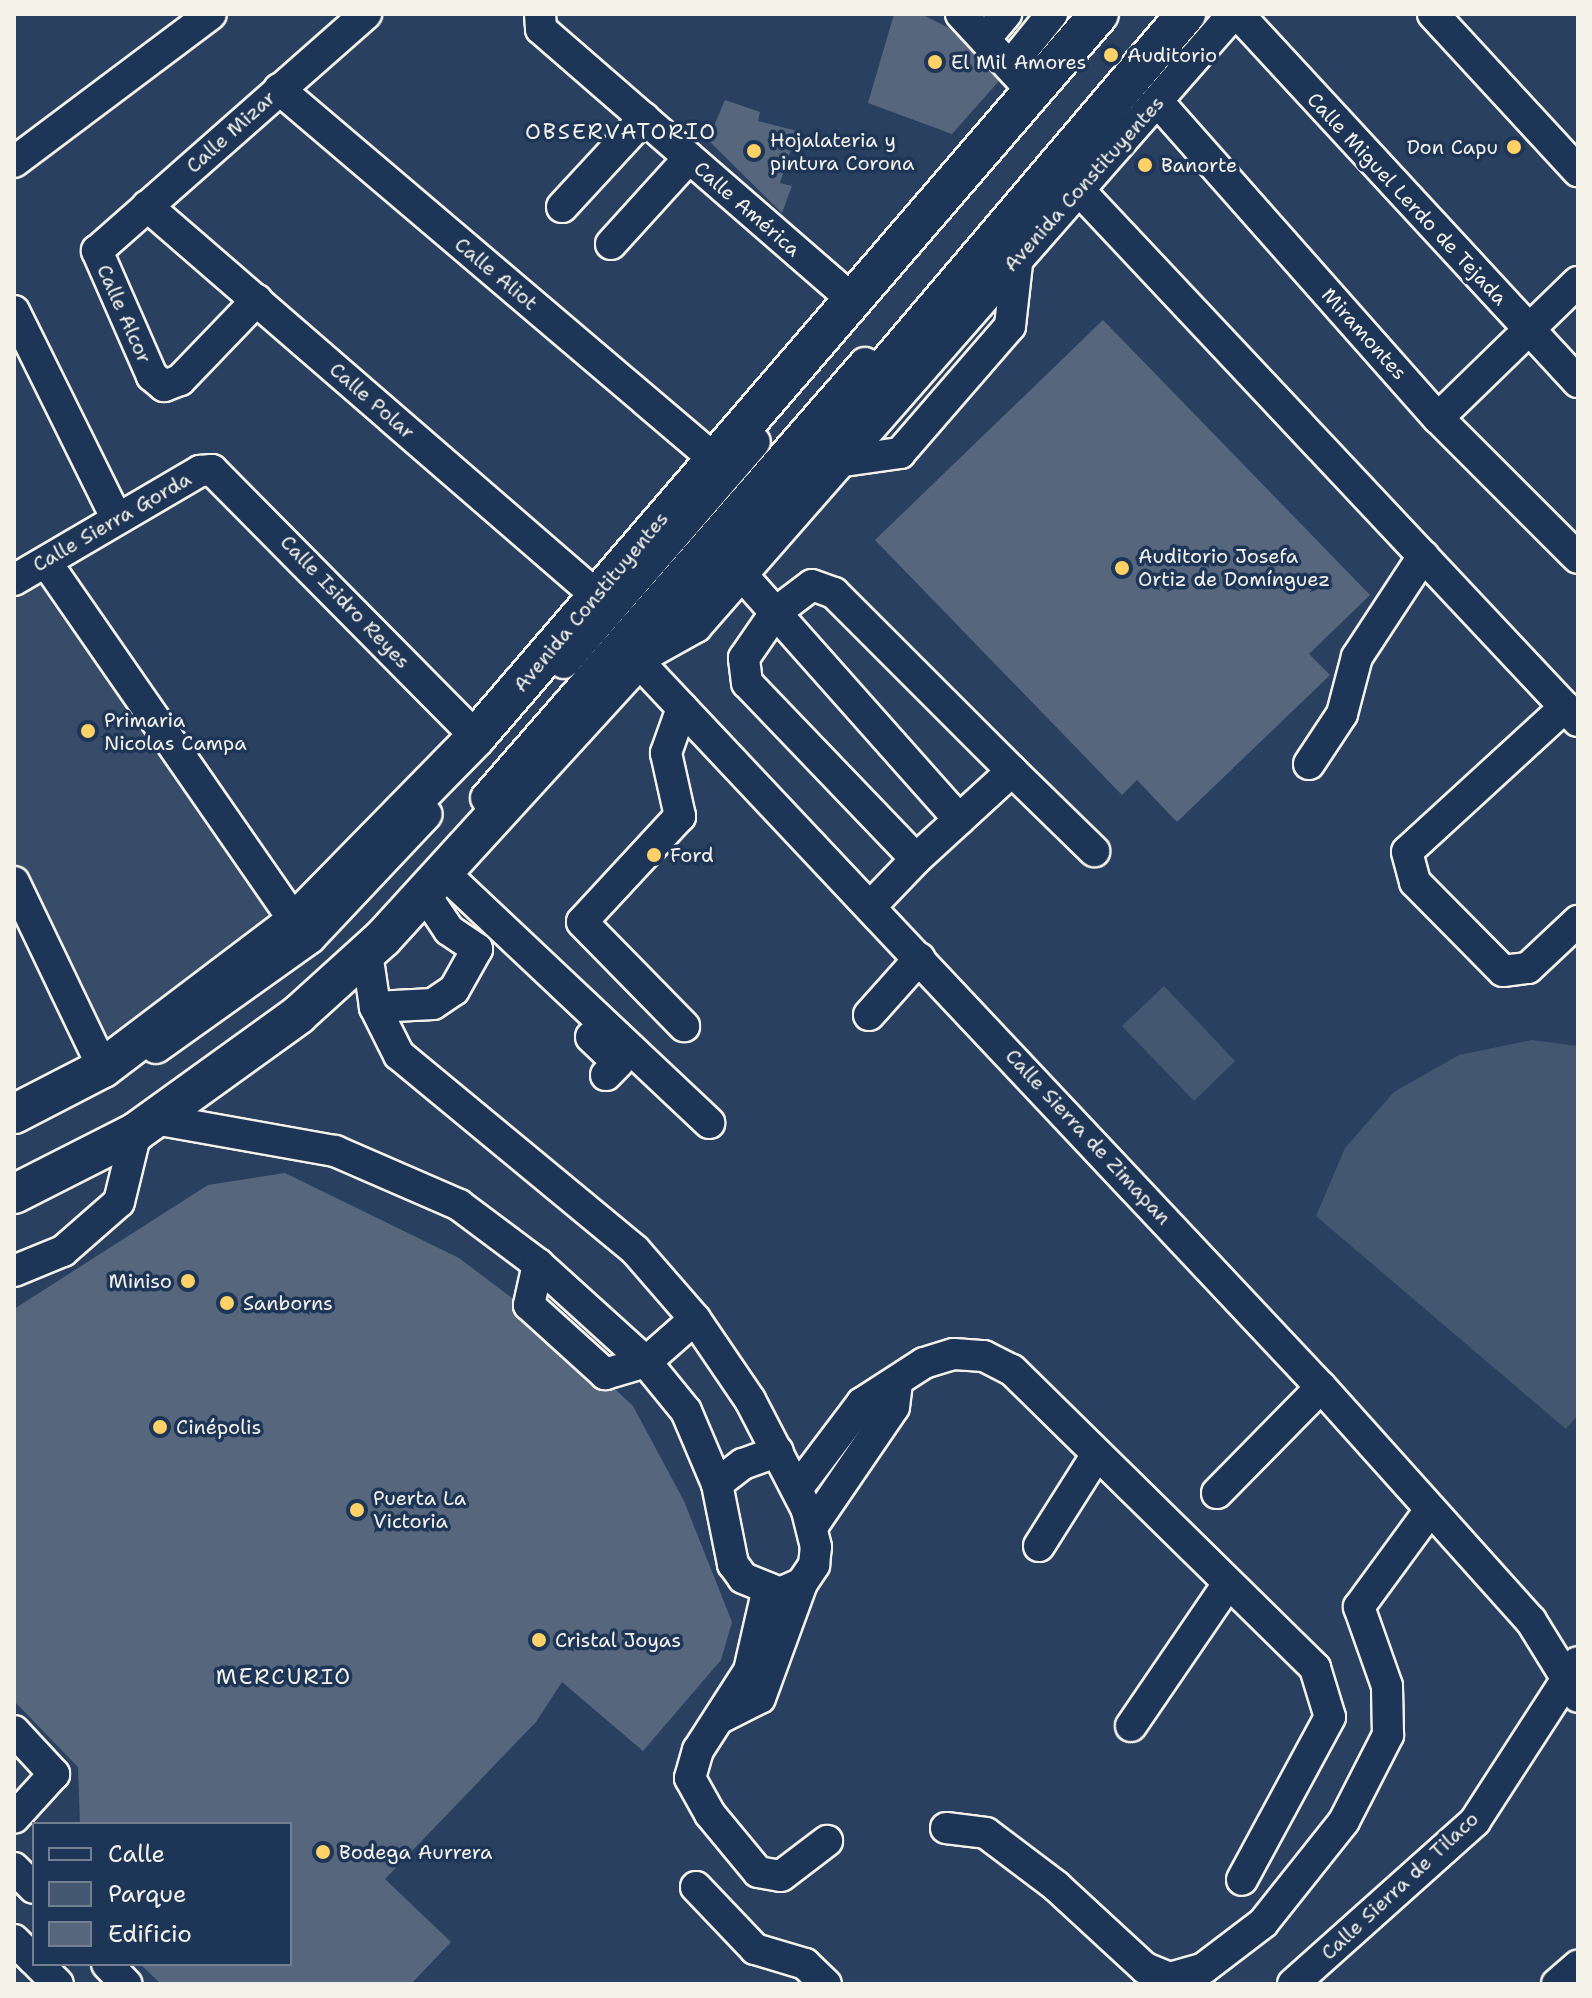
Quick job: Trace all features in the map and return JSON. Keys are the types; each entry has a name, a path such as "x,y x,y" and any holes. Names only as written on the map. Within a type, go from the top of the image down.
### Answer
{"main road":[{"name":"Avenida Constituyentes","path":"14,1194 146,1125 298,1015 367,953 637,660 1186,14"},
{"name":"Avenida Constituyentes","path":"14,1114 103,1068 295,922 476,737 852,299 1021,79 1086,17"}],"street":[{"path":"14,162 211,14"},
{"name":"Calle Mizar","path":"97,251 366,14"},
{"path":"985,39 1006,14"},
{"path":"14,1174 127,1118 287,1003 375,924 1169,14"},
{"name":"Avenida Constituyentes","path":"637,660 696,627 844,461 1018,255 1159,103 1235,14"},
{"name":"Calle Miguel Lerdo de Tejada","path":"1235,14 1578,382"},
{"path":"1433,14 1578,171"},
{"path":"963,15 1021,79"},
{"name":"Calle América","path":"539,17 644,118 852,299"},
{"path":"14,1133 87,1095 310,938 639,580 1086,17"},
{"name":"Calle Aliot","path":"279,89 713,458"},
{"name":"Miramontes","path":"1159,103 1438,418 1578,558"},
{"path":"562,207 644,118"},
{"path":"611,244 689,158"},
{"path":"1078,189 1571,714 1407,852 1415,882 1503,971 1528,968 1578,921"},
{"name":"Calle Polar","path":"147,206 597,596"},
{"name":"Calle Alcor","path":"97,251 152,376 164,386 180,380 257,300"},
{"path":"1438,418 1578,282"},
{"path":"14,311 23,358 117,519"},
{"name":"Calle Sierra Gorda","path":"14,580 200,471 212,470"},
{"name":"Calle Isidro Reyes","path":"212,470 476,737"},
{"path":"1309,764 1342,714 1357,657 1423,556"},
{"path":"46,562 295,922"},
{"path":"742,575 959,819"},
{"path":"916,859 747,683 744,658 775,613 812,585 834,593 1094,851"},
{"name":"Calle Sierra de Zimapan","path":"637,660 1321,1387 1531,1621 1573,1679"},
{"path":"682,708 666,753 683,805 680,816 582,922 684,1026"},
{"path":"871,906 916,859 1012,771"},
{"path":"14,882 103,1068"},
{"path":"434,882 449,930 477,949 522,969 618,1063 606,1075"},
{"path":"434,882 709,1123"},
{"path":"375,1007 433,1004 454,990 477,949"},
{"path":"367,953 375,1007 384,1032 410,1067 635,1250 695,1319 778,1451 797,1489 812,1527 814,1565 802,1583 760,1698 722,1717"},
{"path":"869,1015 920,958"},
{"path":"14,1271 63,1251 110,1212 127,1181 146,1125 335,1151 459,1205 538,1264 646,1362 686,1411 717,1484 733,1564 743,1578 768,1588 788,1592 802,1583"},
{"path":"646,1362 695,1319"},
{"path":"797,1489 862,1403 897,1381 954,1354 984,1356 1012,1370 1096,1456 1315,1668 1330,1717 1242,1880"},
{"path":"812,1527 894,1407 897,1381"},
{"path":"1217,1493 1321,1387"},
{"path":"717,1484 743,1464 778,1451"},
{"path":"1039,1546 1096,1456"},
{"path":"946,1828 986,1833 1056,1886 1145,1968 1170,1978 1204,1968 1263,1923 1344,1821 1388,1735 1387,1686 1359,1607 1430,1510"},
{"path":"1131,1726 1228,1584"},
{"path":"768,1588 749,1671 698,1750 690,1778 710,1814 758,1872 781,1876 827,1841"},
{"name":"Calle Sierra de Zimapan","path":"1531,1621 1578,1645"},
{"name":"Calle Sierra de Tilaco","path":"1293,1984 1475,1821 1573,1679"},
{"path":"14,1731 54,1774 14,1818"},
{"path":"696,1887 755,1949 805,1964 826,1984"},
{"path":"14,1940 32,1958"},
{"path":"40,1966 58,1984"},
{"path":"109,1966 126,1984"},
{"path":"1557,1984 1578,1966"}],"shaded area":[{"name":"Primaria Nicolas Campa","path":"46,562 295,922 103,1068 14,882 14,580"}],"green space":[{"path":"1164,986 1235,1061 1194,1101 1122,1026"},
{"path":"1532,1040 1578,1046 1578,1415 1566,1429 1316,1216 1345,1148 1394,1092 1459,1055"}],"building":[{"name":"El Mil Amores","path":"894,14 921,14 951,29 999,81 952,134 868,103"},
{"name":"Hojalateria y pintura Corona","path":"725,100 760,112 758,121 797,131 780,183 792,186 782,213 708,140"},
{"name":"Auditorio Josefa Ortiz de Domínguez","path":"1103,320 1370,595 1309,654 1330,675 1177,822 1137,780 1122,795 875,540"},
{"name":"Puerta La Victoria","path":"285,1173 459,1258 512,1298 517,1318 593,1387 616,1390 633,1406 684,1501 732,1622 721,1660 643,1751 562,1682 536,1722 385,1879 451,1942 411,1984 161,1984 142,1966 292,1966 292,1822 80,1822 78,1767 14,1701 14,1309 208,1185"}],"place":[{"name":"Auditorio","path":"1111,55"},
{"name":"El Mil Amores","path":"935,62"},
{"name":"Don Capu","path":"1514,147"},
{"name":"Hojalateria y pintura Corona","path":"754,151"},
{"name":"Banorte","path":"1145,165"},
{"name":"Auditorio Josefa Ortiz de Domínguez","path":"1122,568"},
{"name":"Primaria Nicolas Campa","path":"88,731"},
{"name":"Ford","path":"654,855"},
{"name":"Miniso","path":"188,1281"},
{"name":"Sanborns","path":"227,1303"},
{"name":"Cinépolis","path":"160,1427"},
{"name":"Puerta La Victoria","path":"357,1510"},
{"name":"Cristal Joyas","path":"539,1640"},
{"name":"Bodega Aurrera","path":"323,1852"}],"district":[{"name":"OBSERVATORIO","path":"621,132"},
{"name":"MERCURIO","path":"284,1677"}]}
